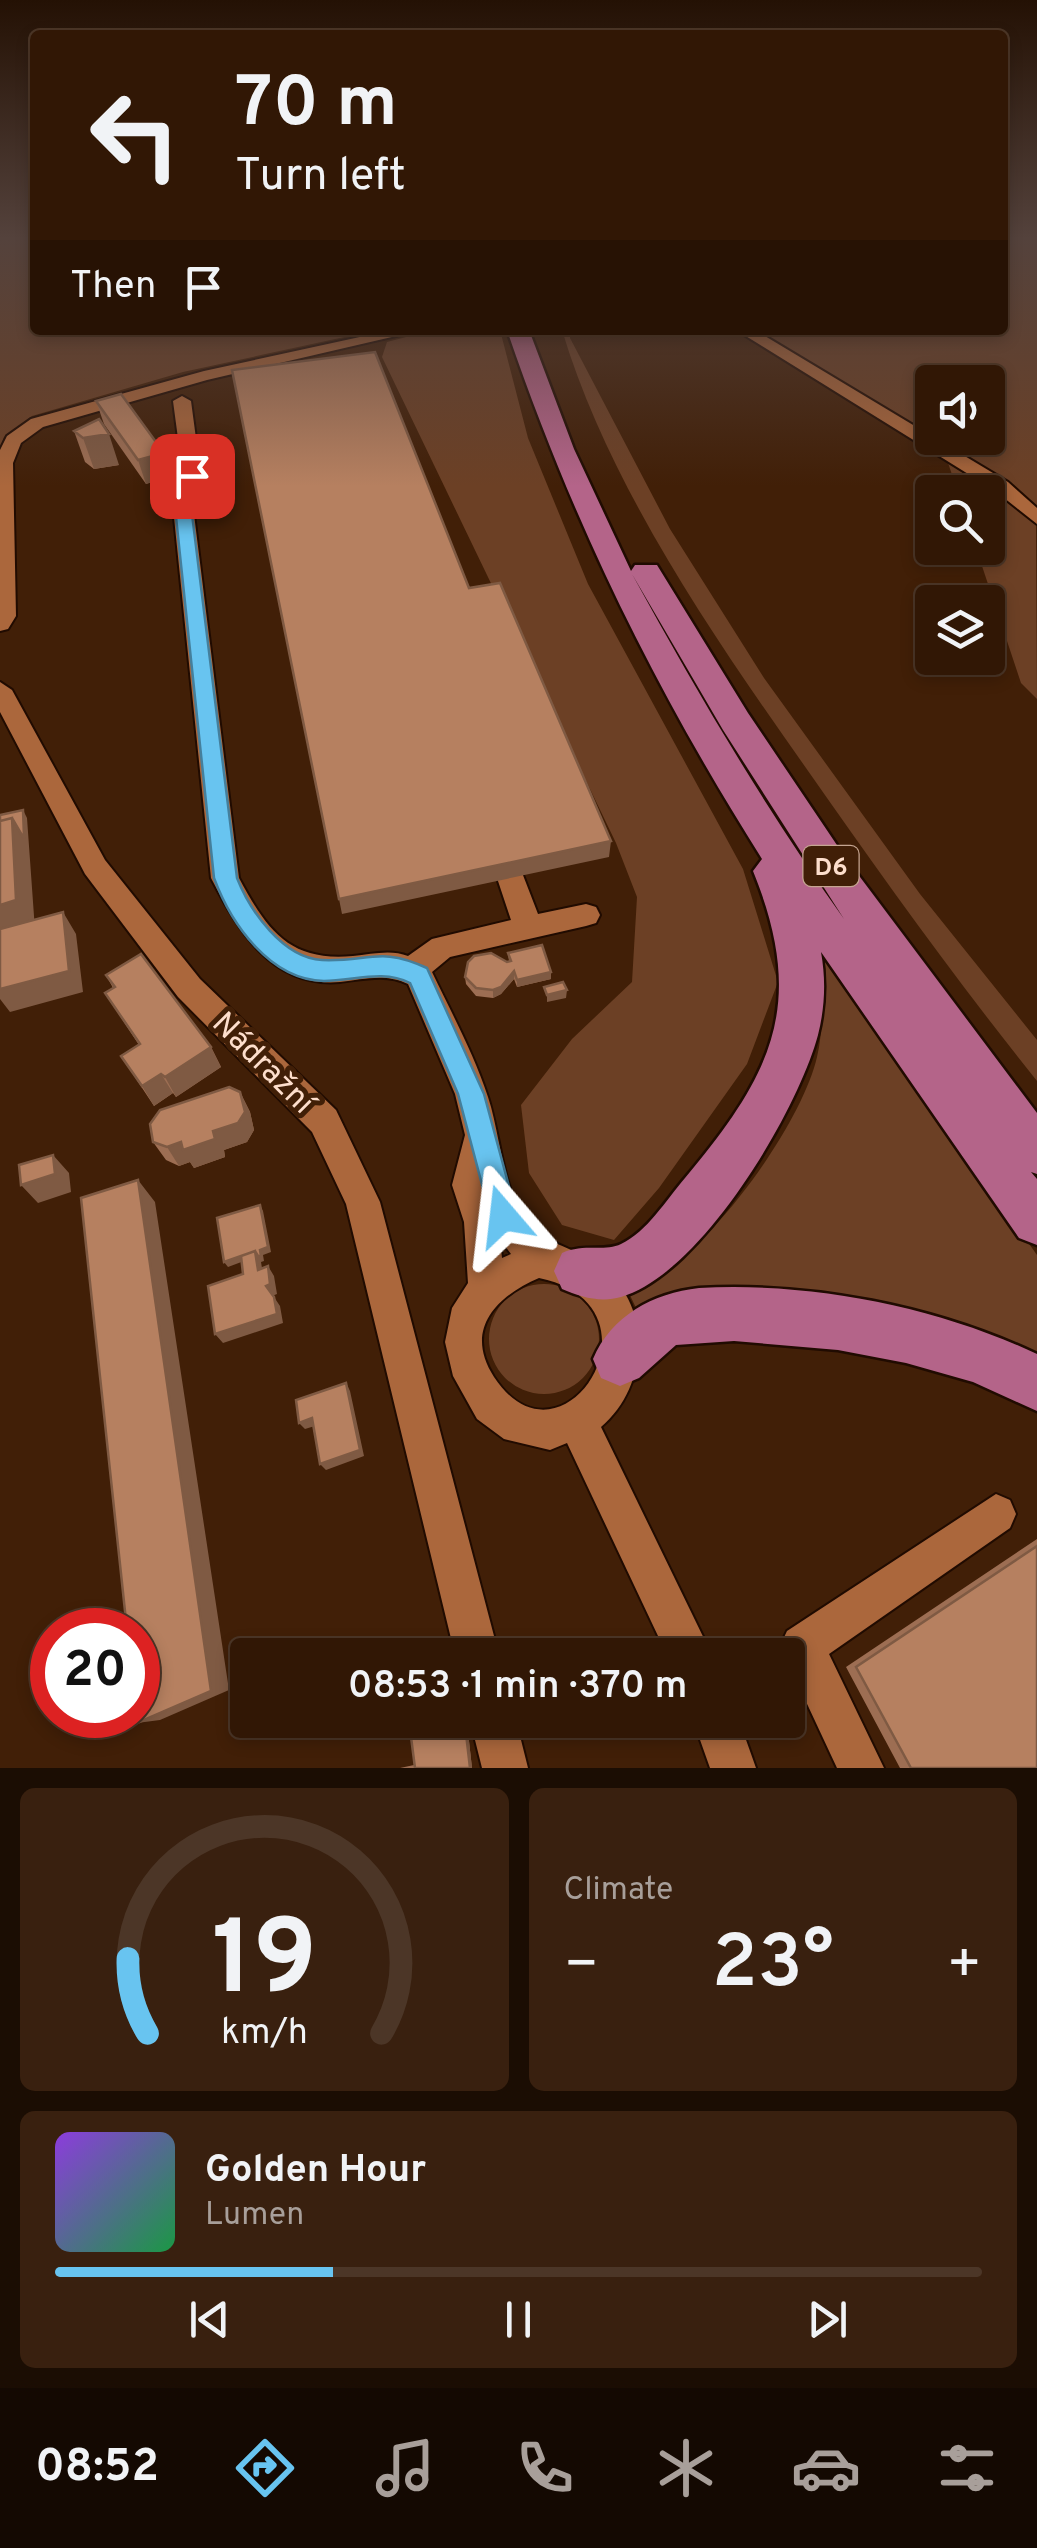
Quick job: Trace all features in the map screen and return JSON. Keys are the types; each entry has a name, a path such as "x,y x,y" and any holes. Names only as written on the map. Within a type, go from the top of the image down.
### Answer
{"highway":[{"name":"D6","path":"520,335 564,464 616,572 733,780 871,989 1037,1220"},
{"name":"D6","path":"542,335 590,462 692,652 873,926 1037,1151"},
{"path":"559,1266 624,1271 656,1252 722,1172 767,1104 790,1054 802,1001 801,960 788,905 733,780"},
{"path":"620,1359 638,1340 673,1318 720,1313 892,1330 974,1354 1037,1383"}],"street":[{"path":"0,624 5,616 4,463 14,440 36,423 62,414 370,335"},
{"path":"752,335 1001,486 1037,518"},
{"path":"182,401 192,476 182,498 226,878 233,898 269,946 302,967 323,970 381,964 412,970 424,983 471,1094 503,1216 559,1266 599,1286 612,1308 620,1332 620,1359 613,1384 598,1406 577,1421 553,1428 528,1427 504,1418 484,1401 470,1378 464,1353 464,1327 472,1304 486,1284 510,1266 559,1266"},
{"name":"Nádražní","path":"0,690 95,866 189,988 324,1121 363,1202 473,1638"},
{"path":"511,878 528,927"},
{"path":"412,970 442,948 586,914"},
{"path":"480,1138 469,1185 481,1222 486,1284"},
{"path":"577,1421 682,1638"},
{"path":"862,1768 802,1646 996,1514"},
{"path":"498,1738 505,1768"},
{"path":"722,1738 733,1768"}],"shaded area":[{"path":"0,322 30,322 30,335 354,335 183,372 32,416 4,437 0,449"},
{"path":"1008,322 1037,322 1037,511 1005,491 1005,475 980,475 949,455 1005,455 1005,365 915,365 915,434 759,335 1008,335"},
{"path":"414,335 501,335 528,438 588,584 743,869 778,982 747,1064 659,1188 614,1240 562,1225 529,1173 521,1105 572,1039 632,982 637,897 616,843 382,357 387,342"},
{"path":"564,335 570,335 670,529 764,678 920,894 1037,1040 1037,1081 890,887 700,613 635,502 582,388"},
{"path":"870,410 915,441 867,412"},
{"path":"939,455 940,455 971,475 952,475 947,460"},
{"path":"1005,496 1023,508 1036,524 1037,699 1021,683 1005,635 1005,585 988,585 982,565 1005,565"},
{"path":"820,950 1037,1255 1037,1355 979,1329 915,1311 748,1287 690,1291 637,1310 627,1289 661,1272 708,1233 755,1176 794,1113 817,1057 822,1004"},
{"path":"544,1284 565,1288 583,1300 595,1318 599,1339 595,1360 583,1378 565,1390 544,1394 523,1390 505,1378 493,1360 489,1339 493,1318 505,1300 523,1288"}],"building":[{"path":"375,352 469,588 500,583 611,841 339,899 232,370"},
{"path":"121,394 164,453 138,460 96,401"},
{"path":"99,419 109,434 83,438 74,431"},
{"path":"23,810 24,837 12,818 0,821 0,815"},
{"path":"12,818 16,900 0,905 0,821"},
{"path":"63,912 69,971 0,989 0,929"},
{"path":"542,945 551,972 517,980 514,971 501,987 493,990 476,988 465,977 468,962 474,956 491,953 507,962 511,961 508,953"},
{"path":"141,954 211,1047 165,1077 161,1074 142,1086 121,1056 140,1044 105,993 115,987 106,975"},
{"path":"563,982 567,990 547,995 544,987"},
{"path":"229,1087 240,1092 245,1112 238,1123 213,1131 215,1139 183,1150 181,1142 167,1147 153,1142 150,1124 160,1110"},
{"path":"53,1155 55,1174 21,1185 19,1165"},
{"path":"138,1180 211,1691 160,1713 160,1608 125,1608 81,1198"},
{"path":"260,1205 268,1247 260,1250 261,1256 255,1251 224,1262 217,1218"},
{"path":"255,1251 258,1270 268,1266 270,1284 266,1286 274,1297 277,1314 215,1334 208,1286 243,1274 241,1256"},
{"path":"346,1383 360,1450 320,1464 312,1418 299,1423 296,1400"},
{"path":"1037,1546 1037,1768 911,1768 856,1667"},
{"path":"411,1738 467,1738 470,1768 415,1768"}],"route":[{"path":"192,476 182,498 226,878 233,898 248,924 269,946 302,967 323,970 396,964 419,976 471,1094 503,1216"}]}
